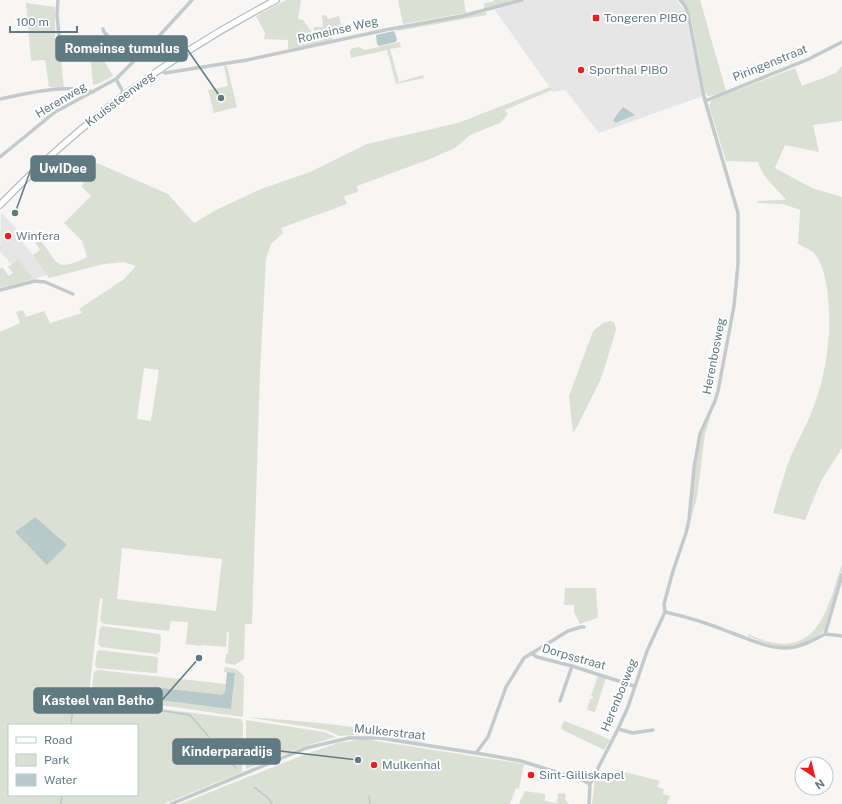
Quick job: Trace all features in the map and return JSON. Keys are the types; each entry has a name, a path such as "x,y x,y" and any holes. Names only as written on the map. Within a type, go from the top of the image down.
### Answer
{"main road":[{"name":"Kruissteenweg","path":"0,205 48,157 124,94 160,69 236,21 276,0"}],"street":[{"path":"58,0 57,15 59,35"},
{"name":"Herenweg","path":"0,157 55,112 116,79 160,35 192,0"},
{"name":"Romeinse Weg","path":"160,69 164,73 226,64 385,30 462,16 522,0"},
{"name":"Herenbosweg","path":"590,784 628,707 647,651 665,612 664,604 689,520 694,468 700,434 718,391 734,306 738,264 739,222 737,204 705,100 688,13 680,0"},
{"path":"103,29 104,32 133,62"},
{"name":"Piringenstraat","path":"705,100 809,59 842,42"},
{"path":"116,79 124,94"},
{"path":"0,99 49,90 70,89 92,92"},
{"path":"0,290 35,281 45,282 72,294"},
{"path":"825,634 842,575"},
{"path":"665,612 693,618 764,645 776,648 799,646 825,634 842,636"},
{"path":"476,753 488,737 506,688 524,658 568,631 584,627"},
{"name":"Dorpsstraat","path":"531,653 537,658 572,666 634,686"},
{"path":"560,701 572,666"},
{"path":"618,729 634,732 653,730"},
{"name":"Mulkerstraat","path":"171,804 306,748 348,738 380,738 521,761 582,780 590,784"},
{"path":"589,804 590,784"}],"shaded area":[{"path":"527,0 676,0 685,11 703,96 599,133 565,90 553,92 495,10"},
{"path":"1,212 22,235 19,238 47,275 34,279 18,259 11,264 0,251"}],"green space":[{"path":"286,0 301,0 298,19 303,20 312,32 314,31 314,27 323,27 322,16 326,15 328,19 339,16 341,25 328,28 333,40 288,49 288,40 264,39 265,33 256,16"},
{"path":"398,0 464,0 466,13 403,24"},
{"path":"494,0 518,0 484,9 484,3 493,2"},
{"path":"682,0 700,0 726,91 708,96 705,92 691,17"},
{"path":"26,3 55,7 55,39 59,39 64,88 49,87 45,60 31,61"},
{"path":"486,12 487,15 397,31 396,29"},
{"path":"400,42 401,47 390,49 399,82 423,75 424,78 396,84 387,50 351,58 350,51 353,48 359,47 365,50"},
{"path":"99,52 113,76 93,85 90,53"},
{"path":"224,66 227,66 237,107 214,113 208,90 228,86"},
{"path":"842,66 842,121 813,125 819,152 785,145 775,168 812,188 842,197 842,448 821,481 805,520 773,513 787,466 816,402 824,372 829,327 828,296 825,279 820,263 814,253 798,244 800,210 783,204 757,203 757,201 786,200 766,178 758,162 726,161 709,106 711,101 714,99 795,68 802,86 836,73"},
{"path":"550,87 552,90 505,110 508,114 500,123 470,135 455,148 430,159 357,186 358,192 344,196 347,204 281,228 283,233 271,244 266,259 260,373 252,624 245,624 244,659 235,665 225,663 226,654 228,654 229,632 227,632 226,647 201,646 186,644 188,622 171,621 169,631 102,623 100,620 103,599 100,598 89,693 85,692 84,699 241,719 243,723 242,772 164,804 0,804 0,332 20,323 16,312 23,310 26,317 44,311 50,323 82,313 79,309 124,279 136,266 124,262 104,264 49,278 33,255 40,250 33,239 37,238 56,262 61,264 67,265 87,257 82,241 64,223 91,196 81,186 84,183 80,179 97,163 168,194 194,223 216,210 261,189 310,172 367,144 458,123","holes":["144,368 159,370 151,421 137,419","122,548 222,559 216,611 117,599"]},
{"path":"18,259 34,279 0,288 0,269 2,267 9,276 13,273 8,267"},
{"path":"610,321 614,322 616,329 607,360 600,381 573,433 569,396 593,331 603,323"},
{"path":"711,416 705,434 697,497 691,520 698,450 702,433"},
{"path":"842,564 842,570 825,630 820,634 806,642 791,646 777,646 748,636 748,634 766,641 785,644 799,641 811,633 820,622 827,609"},
{"path":"565,588 596,588 597,618 580,624 574,612 574,605 564,605"},
{"path":"103,626 159,634 161,636 160,651 157,654 101,647 98,644 100,628"},
{"path":"99,650 157,657 157,673 97,668 95,665 97,652"},
{"path":"225,667 236,669 244,676 243,717 91,695 94,672 98,670 226,684 225,692 222,695 162,688 231,709 235,673 224,672"},
{"path":"598,675 606,678 595,712 587,710 590,699 593,697 591,696"},
{"path":"247,717 360,728 426,743 377,736 339,736 326,730"},
{"path":"246,720 325,732 336,737 305,746 246,769"},
{"path":"564,721 610,740 604,750 561,729"},
{"path":"363,739 524,764 519,789 516,788 510,804 180,804 306,754 338,743"},
{"path":"617,770 660,781 657,787 664,789 663,794 670,796 667,804 592,804 595,778 612,782"},
{"path":"525,791 545,794 545,801 557,803 558,793 566,794 565,799 569,804 519,804"}],"water":[{"path":"394,31 397,39 396,42 379,46 377,44 376,35"},
{"path":"623,107 635,115 615,123 613,120"},
{"path":"35,517 67,545 47,565 15,532"},
{"path":"227,672 235,673 231,709 160,700 162,688 222,695 225,692"}],"waterway":[{"path":"71,724 74,697 88,699"},
{"path":"91,700 190,715 209,737"},
{"path":"211,740 236,768"},
{"path":"254,787 268,798 272,804"},
{"path":"61,804 62,796"},
{"path":"369,796 370,804"}],"place":[{"name":"Tongeren PIBO","path":"596,18"},
{"name":"Sporthal PIBO","path":"581,70"},
{"name":"Romeinse tumulus","path":"221,98"},
{"name":"UwIDee","path":"15,213"},
{"name":"Winfera","path":"8,236"},
{"name":"Kasteel van Betho","path":"199,658"},
{"name":"Kinderparadijs","path":"358,760"},
{"name":"Mulkenhal","path":"374,765"},
{"name":"Sint-Gilliskapel","path":"531,775"}]}
